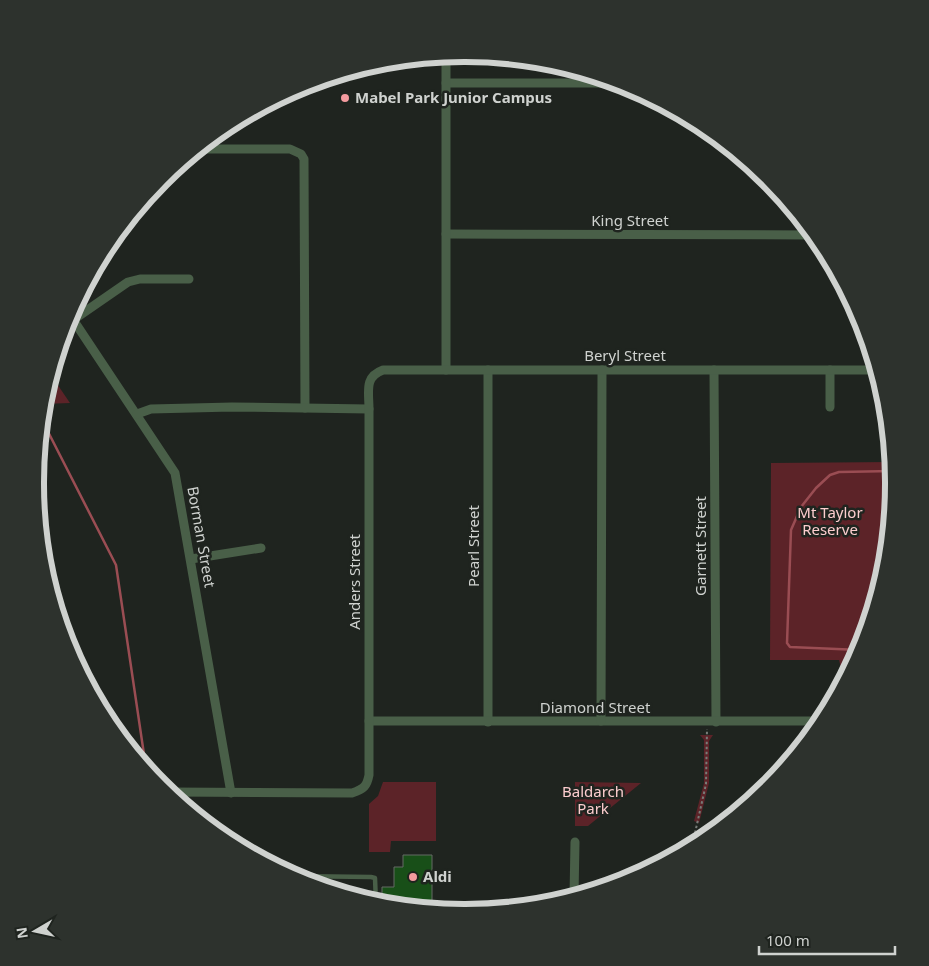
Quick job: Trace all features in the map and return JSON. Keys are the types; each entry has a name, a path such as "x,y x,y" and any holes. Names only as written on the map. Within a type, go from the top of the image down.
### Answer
{"street":[{"path":"446,63 446,370"},
{"path":"446,82 593,83"},
{"path":"208,149 290,149 302,154 305,167 305,408"},
{"name":"King Street","path":"446,234 804,235"},
{"path":"80,312 128,282 140,279 189,279"},
{"name":"Borman Street","path":"75,324 175,473 231,793"},
{"name":"Beryl Street","path":"374,374 383,370 870,370"},
{"name":"Pearl Street","path":"488,370 488,722"},
{"path":"601,722 602,370"},
{"name":"Garnett Street","path":"711,722 714,370"},
{"path":"830,370 830,407"},
{"name":"Anders Street","path":"231,793 352,793 362,790 367,785 369,775 369,380 374,374"},
{"path":"137,414 151,409 232,407 369,409"},
{"path":"191,559 261,548"},
{"name":"Diamond Street","path":"369,722 810,722"},
{"path":"179,792 231,793"},
{"path":"574,889 575,842"}],"lane":[{"path":"316,877 375,878 376,894"}],"path":[{"path":"695,835 706,784 711,722"}],"green space":[{"path":"56,383 70,403 52,404"},
{"name":"Mt Taylor Reserve","path":"884,462 884,511 877,565 863,618 841,670 839,660 770,660 771,463"},
{"path":"700,735 713,735 709,741 709,783 699,823 694,821 704,783 704,740"},
{"path":"383,782 436,782 436,841 391,841 390,852 369,852 369,804 378,796"},
{"name":"Baldarch Park","path":"575,782 641,783 588,826 575,826"}],"building":[{"name":"Aldi","path":"403,855 432,855 432,902 382,896 382,887 394,887 394,867 403,867"}],"waterway":[{"path":"47,430 116,565 144,755"},
{"path":"851,650 790,647 787,643 791,530 801,507 816,488 830,475 839,472 885,471"}],"place":[{"name":"Mabel Park Junior Campus","path":"345,98"},
{"name":"Aldi","path":"413,877"}]}
